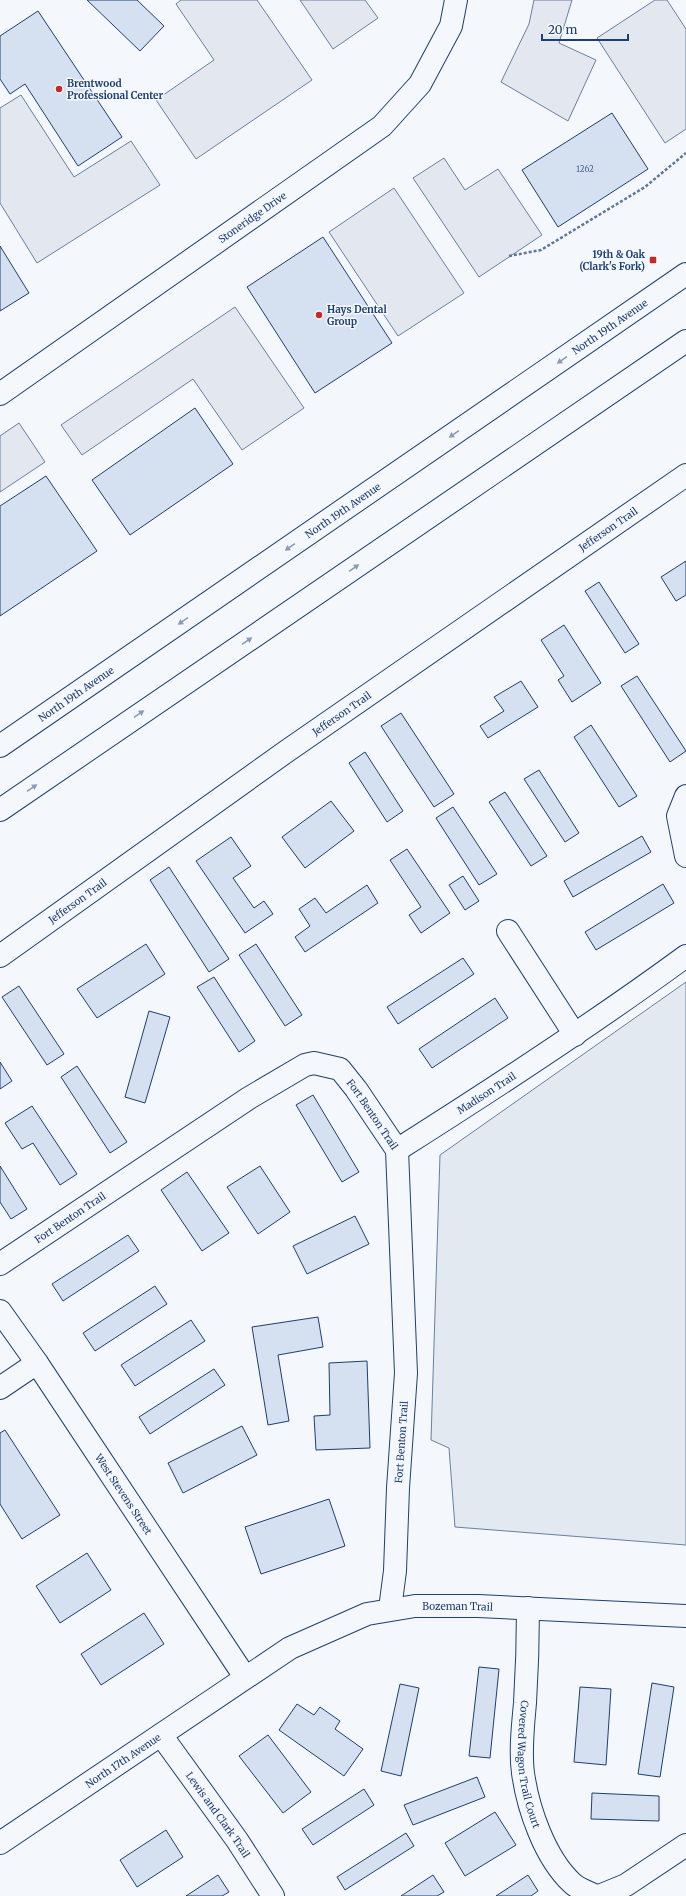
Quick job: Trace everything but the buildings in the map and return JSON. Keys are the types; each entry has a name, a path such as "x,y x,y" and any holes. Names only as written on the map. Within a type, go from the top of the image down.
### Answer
{"street":[{"name":"Stoneridge Drive","path":"0,394 382,126 420,84 451,26 456,0"},
{"name":"North 19th Avenue","path":"0,746 686,274"},
{"path":"0,810 686,341"},
{"name":"Jefferson Trail","path":"0,956 287,751 686,475"},
{"path":"686,796 678,816 686,856"},
{"path":"508,931 575,1035"},
{"name":"Madison Trail","path":"397,1150 522,1071 686,956"},
{"name":"Fort Benton Trail","path":"0,1264 249,1098 305,1065 314,1063 340,1069 356,1089 397,1150 406,1373 398,1488 395,1571 390,1609"},
{"name":"West Stevens Street","path":"0,1311 37,1362 245,1678"},
{"path":"0,1388 37,1362"},
{"name":"Bozeman Trail","path":"245,1678 290,1648 367,1614 390,1609 423,1606 528,1608 686,1616"},
{"name":"Covered Wagon Trail Court","path":"528,1608 528,1654 523,1739 523,1772 527,1794 538,1831 555,1861 572,1884 596,1896"},
{"name":"North 17th Avenue","path":"0,1843 245,1678"},
{"name":"Lewis and Clark Trail","path":"161,1735 236,1840 273,1896"},
{"path":"600,1896 626,1885 686,1845"}],"path":[{"path":"509,256 541,250 644,187 686,153"}],"shaded area":[{"path":"181,0 257,0 312,80 196,159 156,100 214,60 176,4"},
{"path":"300,0 365,0 378,18 333,49"},
{"path":"534,0 572,0 559,43 596,60 568,121 501,82 529,24"},
{"path":"655,0 667,0 686,29 686,129 665,143 597,38"},
{"path":"21,95 74,177 131,141 160,185 37,263 0,203 0,108"},
{"path":"444,158 465,190 498,169 542,235 479,277 413,178"},
{"path":"394,188 464,293 398,336 329,232"},
{"path":"235,307 304,408 242,450 193,379 82,455 61,425"},
{"path":"19,423 45,462 0,492 0,436"},
{"path":"686,982 686,1545 455,1527 449,1448 431,1440 440,1155"}],"place":[{"name":"Brentwood Professional Center","path":"59,89"},
{"name":"19th & Oak (Clark's Fork)","path":"653,260"},
{"name":"Hays Dental Group","path":"319,315"}]}
